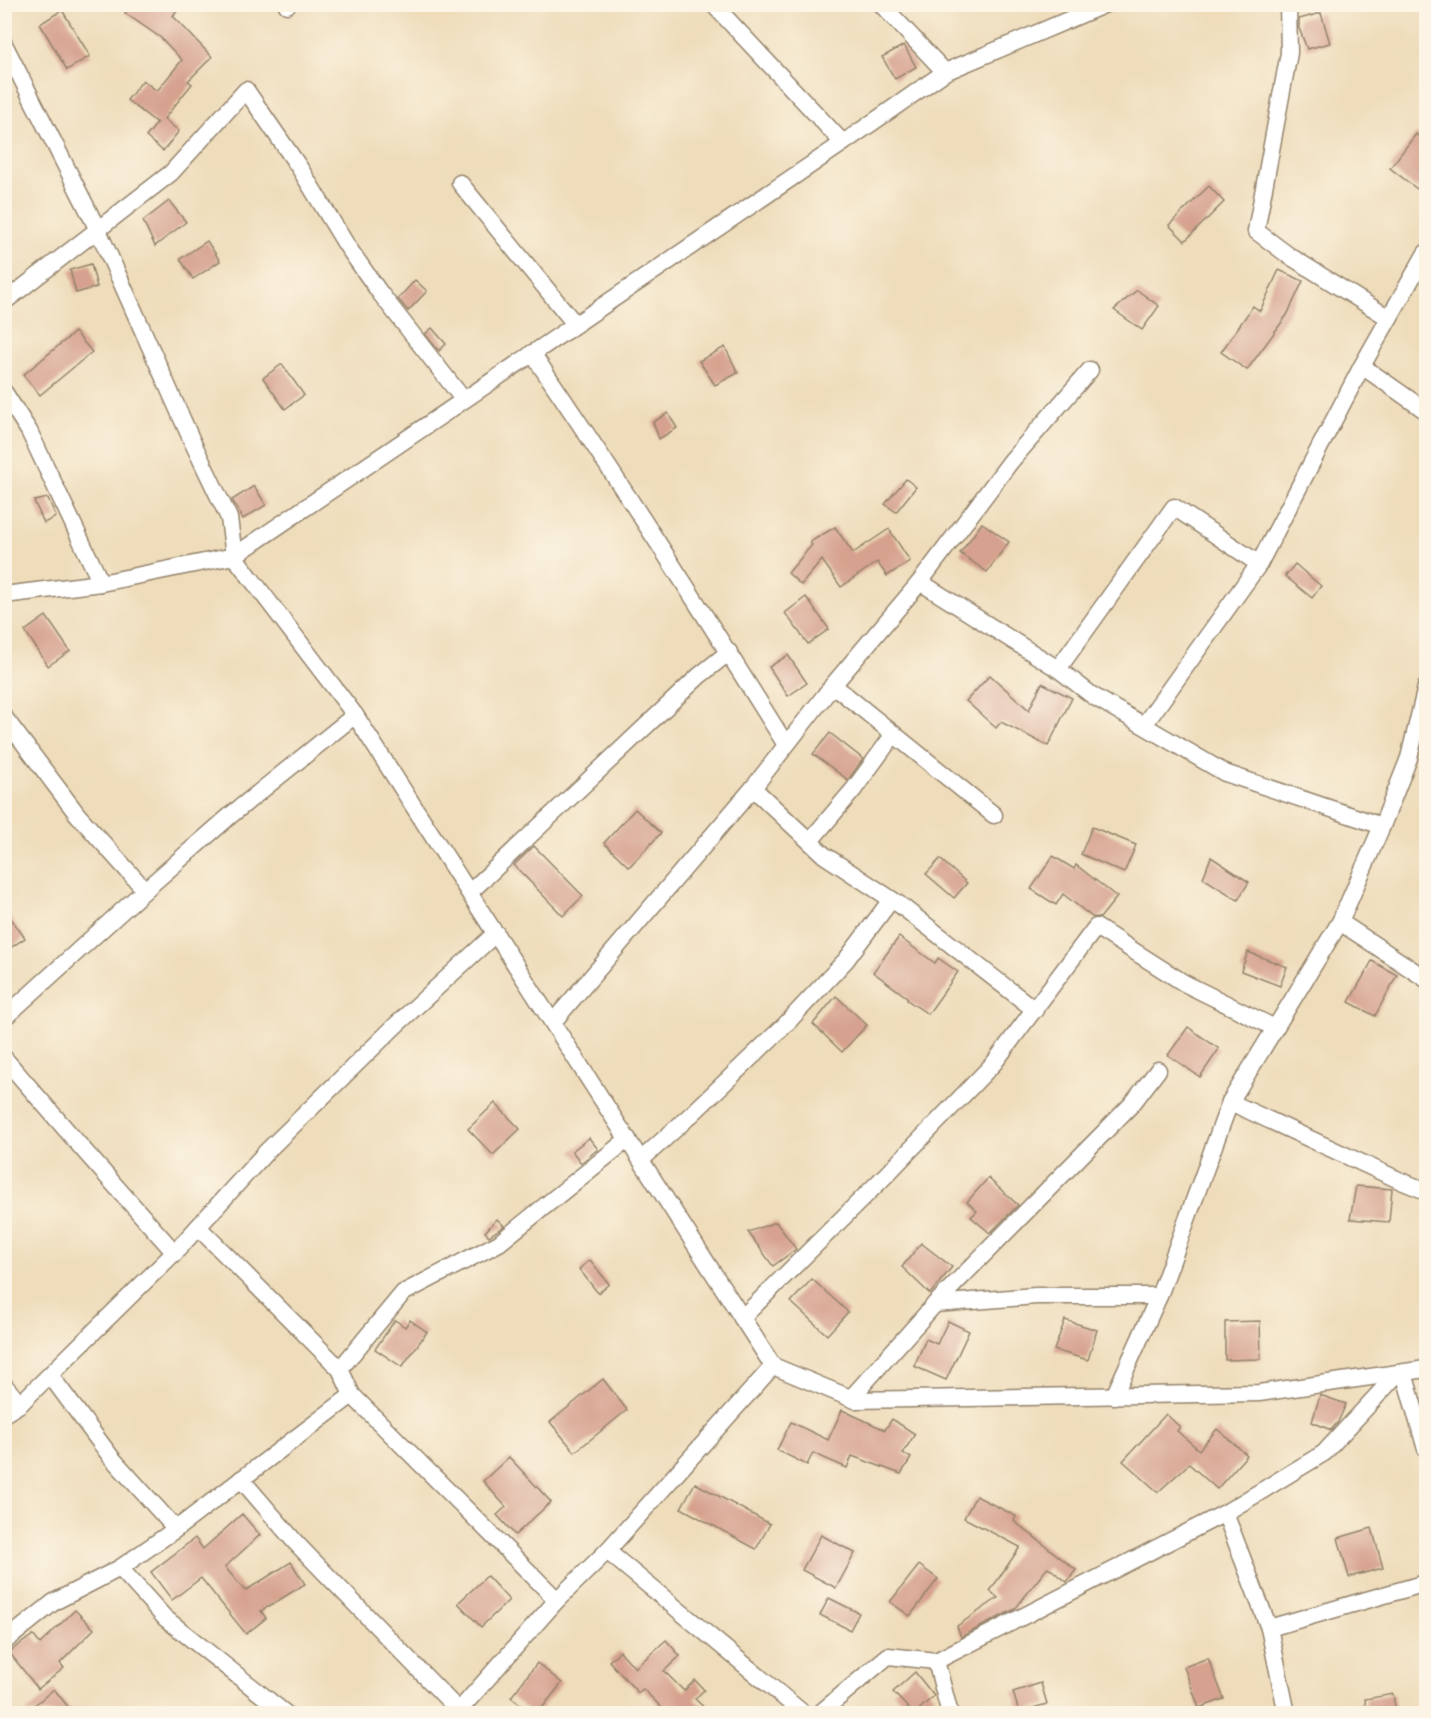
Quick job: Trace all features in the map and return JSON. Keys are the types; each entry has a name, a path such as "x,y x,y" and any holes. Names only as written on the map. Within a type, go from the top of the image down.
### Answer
{"street":[{"path":"713,4 843,143"},
{"path":"881,4 945,72"},
{"path":"4,595 100,583 234,555 945,72 1106,4"},
{"path":"1288,4 1289,53 1256,231 1288,255 1389,318"},
{"path":"4,44 98,230 229,518 234,555 355,715 772,1366 855,1400 1259,1393 1426,1369"},
{"path":"4,302 171,172 246,90 299,166 380,293 463,399"},
{"path":"460,183 575,324"},
{"path":"1144,725 1259,564 1362,366 1426,253"},
{"path":"532,353 729,652 786,745"},
{"path":"1362,366 1426,411"},
{"path":"553,1022 753,788 833,685 920,582 1011,461 1090,369"},
{"path":"4,392 29,431 100,583"},
{"path":"1058,669 1174,507 1259,564"},
{"path":"920,582 1058,669 1093,696 1225,773 1383,826"},
{"path":"470,892 699,676 729,652"},
{"path":"833,685 994,815"},
{"path":"1114,1396 1159,1296 1230,1102 1340,922 1383,826 1409,758 1426,687"},
{"path":"4,1018 231,815 355,715"},
{"path":"4,717 76,814 145,890"},
{"path":"810,841 854,789 894,734"},
{"path":"753,788 824,855 891,900 1035,1010"},
{"path":"641,1160 792,1017 846,960 891,900"},
{"path":"1340,922 1426,979"},
{"path":"742,1318 889,1172 994,1063 1096,927 1184,983 1275,1028"},
{"path":"4,1414 20,1404 175,1253 276,1143 395,1026 496,933"},
{"path":"4,1058 175,1253"},
{"path":"851,1398 935,1304 1132,1104 1158,1070"},
{"path":"1230,1102 1426,1191"},
{"path":"340,1369 403,1293 499,1243 628,1139"},
{"path":"198,1227 340,1369 352,1395 557,1600"},
{"path":"935,1304 1036,1296 1159,1296"},
{"path":"241,1479 296,1543 458,1712 557,1600 606,1551 772,1366"},
{"path":"1401,1374 1426,1449"},
{"path":"819,1713 888,1656 936,1661 1225,1513 1324,1453 1401,1374"},
{"path":"50,1375 111,1457 176,1529"},
{"path":"4,1385 20,1404"},
{"path":"4,1642 54,1602 120,1568 176,1529 352,1395"},
{"path":"1225,1513 1269,1628 1287,1713"},
{"path":"606,1551 804,1713"},
{"path":"120,1568 165,1618 286,1713"},
{"path":"1269,1628 1426,1583"},
{"path":"936,1661 950,1713"}],"building":[{"path":"132,4 181,4 173,16 212,57 188,81 192,84 164,119 179,131 163,151 146,137 157,123 127,100 143,80 157,91 182,60 161,38 125,13"},
{"path":"62,10 90,56 67,70 40,24"},
{"path":"1321,13 1330,43 1307,49 1299,28 1299,19"},
{"path":"904,45 916,67 895,79 882,57"},
{"path":"1416,134 1426,142 1426,176 1417,189 1390,168"},
{"path":"1209,186 1224,202 1185,241 1169,225"},
{"path":"169,201 186,222 155,246 143,221"},
{"path":"207,241 220,261 193,279 180,259"},
{"path":"91,264 97,287 76,293 70,270"},
{"path":"1279,270 1303,281 1287,315 1247,370 1221,352 1253,306 1260,311"},
{"path":"415,280 427,291 408,311 398,299"},
{"path":"1137,290 1159,306 1142,330 1114,310"},
{"path":"432,328 446,344 439,351 425,334"},
{"path":"75,332 92,352 40,395 23,375"},
{"path":"725,347 738,373 715,385 699,361"},
{"path":"282,364 304,395 285,409 263,378"},
{"path":"668,413 677,428 659,439 653,422"},
{"path":"906,479 916,487 896,512 885,504"},
{"path":"254,486 266,505 243,519 232,500"},
{"path":"48,498 56,517 44,523 34,501"},
{"path":"982,523 1009,542 987,572 960,553"},
{"path":"835,527 853,553 889,529 910,561 887,576 877,562 841,587 822,560 801,585 788,573 812,545 810,542"},
{"path":"1295,564 1321,586 1312,598 1285,576"},
{"path":"806,597 829,629 808,644 785,613"},
{"path":"46,616 70,651 48,666 25,631"},
{"path":"788,655 807,683 788,696 769,667"},
{"path":"990,675 1029,710 1042,683 1072,698 1048,746 1001,722 996,728 966,701"},
{"path":"830,733 863,759 848,780 813,754"},
{"path":"635,809 661,833 629,867 604,843"},
{"path":"1092,827 1136,845 1124,873 1081,854"},
{"path":"534,846 583,896 563,916 514,865"},
{"path":"1053,856 1074,869 1076,865 1117,897 1100,918 1092,917 1063,894 1056,905 1031,889"},
{"path":"1211,857 1249,882 1238,900 1203,878"},
{"path":"940,859 967,883 954,898 926,874"},
{"path":"4,909 25,938 4,952"},
{"path":"899,937 935,963 938,958 958,972 928,1014 873,972"},
{"path":"1248,952 1287,967 1280,986 1241,971"},
{"path":"1372,961 1397,975 1375,1016 1349,1002"},
{"path":"836,996 867,1025 842,1052 813,1024"},
{"path":"1188,1027 1219,1049 1200,1077 1168,1055"},
{"path":"495,1103 520,1129 493,1155 468,1129"},
{"path":"589,1138 598,1149 581,1163 572,1151"},
{"path":"988,1178 1018,1205 990,1233 971,1217 977,1211 967,1202"},
{"path":"1356,1186 1392,1189 1389,1222 1350,1219"},
{"path":"497,1219 504,1226 489,1236 485,1232"},
{"path":"776,1222 796,1249 773,1266 748,1232"},
{"path":"921,1243 952,1267 930,1294 902,1267"},
{"path":"590,1260 609,1284 598,1293 579,1269"},
{"path":"812,1279 848,1312 827,1335 791,1302"},
{"path":"395,1320 405,1327 410,1320 427,1332 402,1367 375,1349"},
{"path":"1065,1320 1097,1330 1088,1360 1054,1350"},
{"path":"948,1321 969,1331 946,1380 914,1366 926,1339 937,1344"},
{"path":"1260,1321 1261,1359 1225,1360 1225,1322"},
{"path":"603,1379 627,1410 575,1452 550,1422"},
{"path":"1320,1395 1346,1404 1338,1422 1331,1430 1312,1422"},
{"path":"842,1410 885,1430 892,1419 915,1434 903,1453 911,1458 901,1474 852,1456 847,1468 813,1453 807,1465 777,1450 791,1422 828,1440"},
{"path":"1166,1414 1180,1427 1177,1431 1199,1450 1217,1429 1247,1455 1217,1489 1189,1464 1158,1492 1123,1461"},
{"path":"509,1457 551,1502 515,1535 497,1515 506,1507 483,1481"},
{"path":"695,1483 770,1524 756,1549 681,1508"},
{"path":"976,1496 1016,1516 1014,1521 1076,1570 1067,1582 1048,1567 1015,1609 961,1637 957,1626 998,1598 990,1591 1020,1547 964,1518"},
{"path":"242,1514 260,1535 225,1567 245,1591 291,1562 305,1584 261,1611 266,1618 246,1634 201,1578 172,1600 151,1572 195,1538 203,1549"},
{"path":"1372,1528 1383,1568 1349,1577 1338,1538"},
{"path":"821,1535 855,1553 836,1588 802,1570"},
{"path":"919,1565 938,1579 910,1616 890,1602"},
{"path":"487,1576 509,1600 481,1627 458,1603"},
{"path":"829,1598 859,1613 850,1630 820,1615"},
{"path":"75,1610 94,1629 60,1663 64,1668 38,1689 9,1652 33,1635 40,1644"},
{"path":"666,1640 680,1656 664,1671 684,1691 695,1680 704,1690 695,1699 710,1713 667,1713 643,1689 638,1693 609,1661 620,1651 635,1668"},
{"path":"1208,1658 1224,1699 1199,1708 1184,1667"},
{"path":"537,1663 562,1683 538,1713 532,1713 511,1697"},
{"path":"915,1672 934,1696 913,1713 893,1692"},
{"path":"1041,1683 1047,1704 1019,1712 1013,1692"},
{"path":"54,1689 73,1713 25,1713"},
{"path":"1393,1694 1396,1713 1366,1713 1365,1699"}]}
